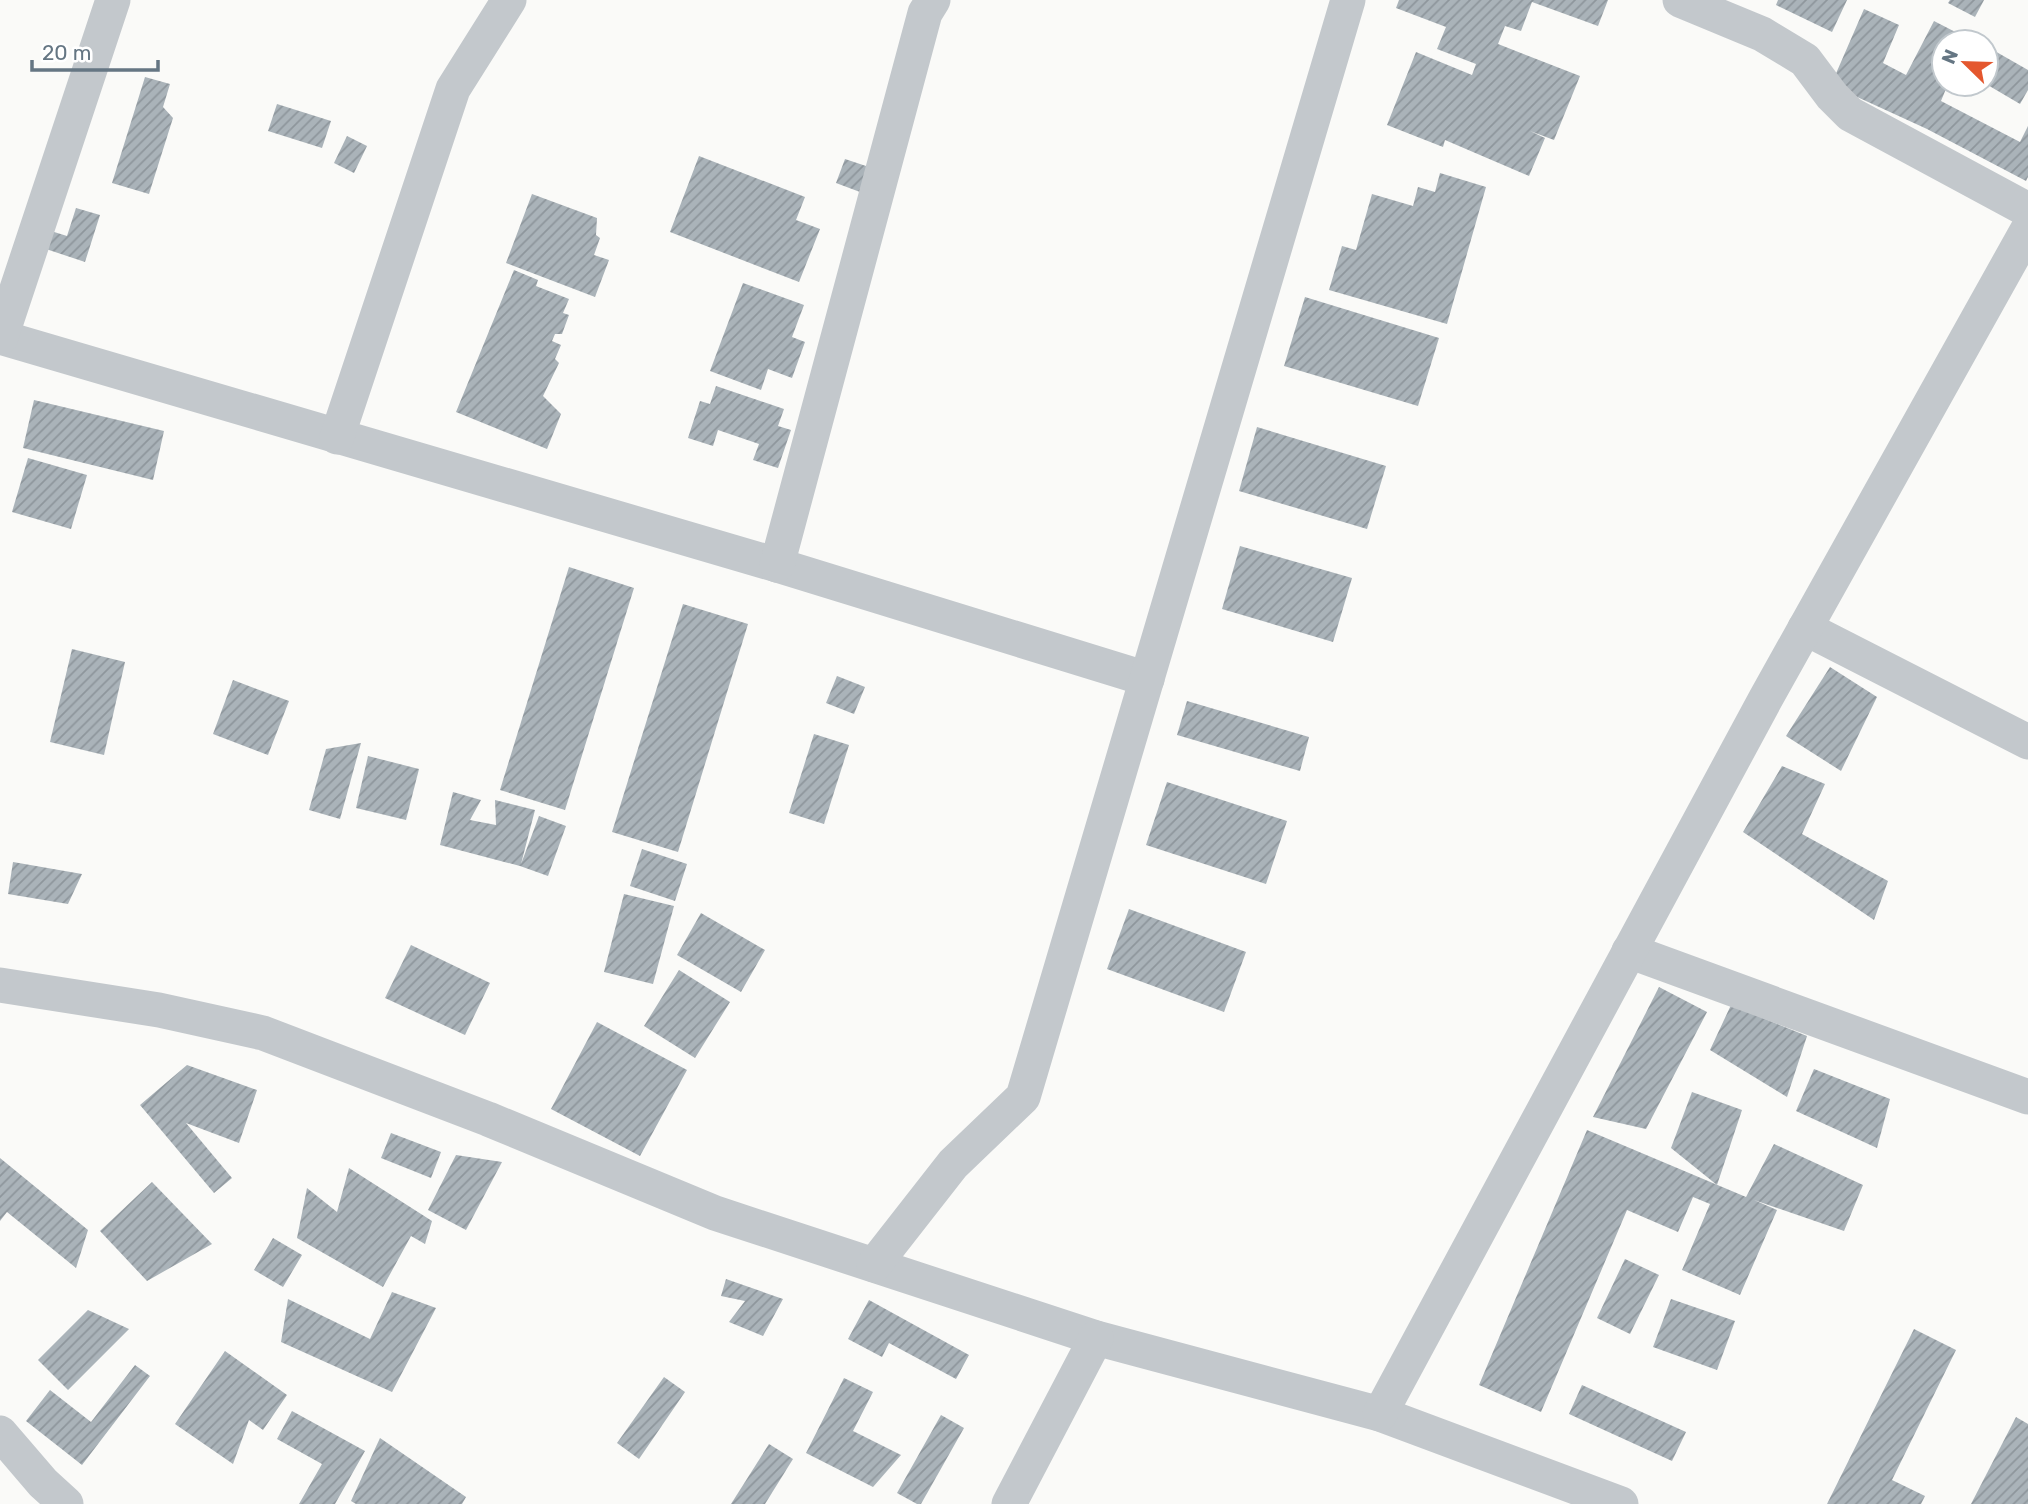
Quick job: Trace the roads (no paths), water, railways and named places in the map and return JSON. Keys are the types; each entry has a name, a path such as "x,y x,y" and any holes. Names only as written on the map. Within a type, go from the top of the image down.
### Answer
{"street":[{"path":"113,0 0,337 777,565 1147,679"},
{"path":"337,437 453,89 509,0"},
{"path":"777,565 925,13 933,0"},
{"path":"874,1265 953,1164 1023,1097 1348,0"},
{"path":"1680,0 1762,34 1805,60 1832,96 1850,114 2028,210"},
{"path":"1380,1414 1805,628 2028,229"},
{"path":"1805,628 2028,742"},
{"path":"1629,951 2028,1097"},
{"path":"0,985 159,1010 263,1033 488,1119 715,1213 1096,1338 1380,1414 1621,1504"},
{"path":"1010,1504 1096,1338"},
{"path":"0,1433 43,1483 66,1504"}]}
